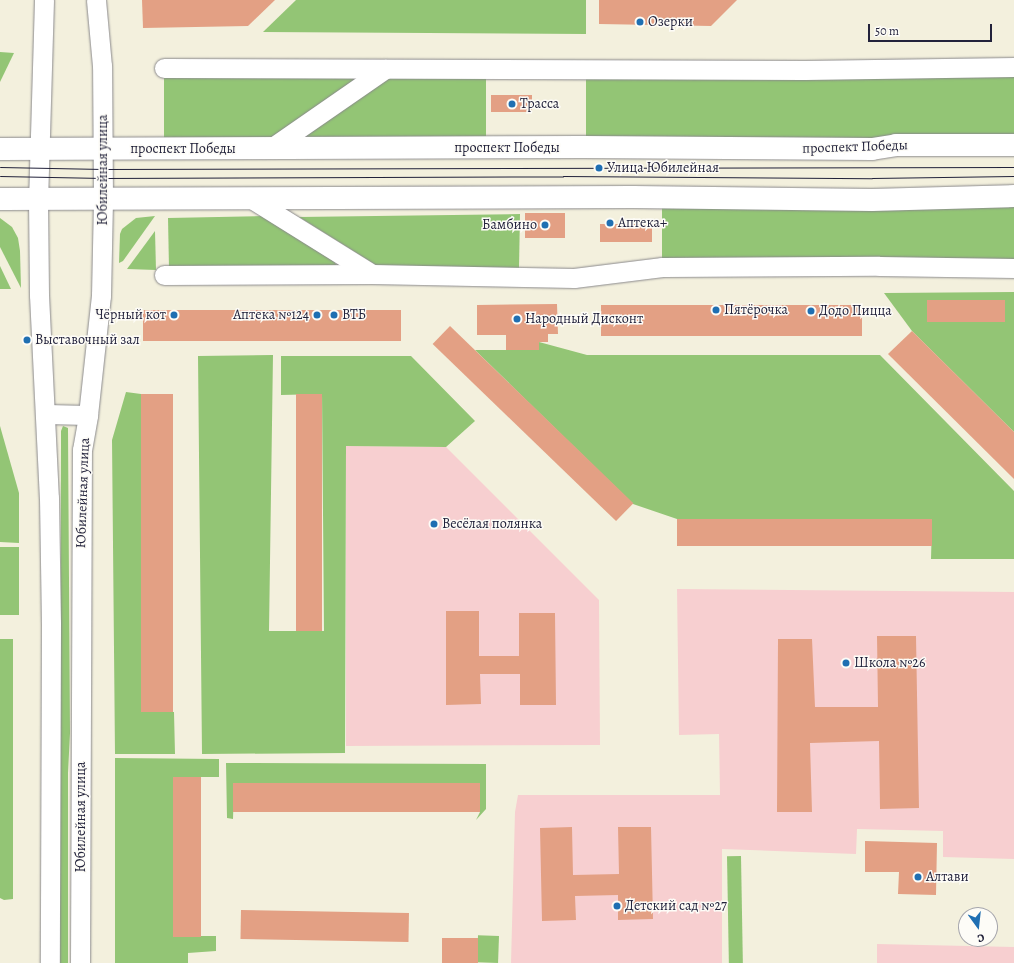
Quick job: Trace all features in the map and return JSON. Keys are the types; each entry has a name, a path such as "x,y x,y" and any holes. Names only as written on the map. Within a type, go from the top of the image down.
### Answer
{"main road":[{"name":"проспект Победы","path":"0,149 583,147 872,149 896,145 1014,145"},
{"path":"0,199 633,197 872,200 1014,196"}],"street":[{"path":"44,0 38,149 38,199 39,295 46,414 50,623 50,963"},
{"name":"Юбилейная улица","path":"80,963 82,450 88,415 101,296 104,198 102,66 96,0"},
{"path":"164,68 805,70 1014,67"},
{"path":"271,148 385,69"},
{"path":"250,198 372,274"},
{"path":"164,275 372,274 574,278 662,267 879,266 1014,268"},
{"path":"46,414 88,415"}],"shaded area":[{"name":"Весёлая полянка","path":"346,446 446,447 599,600 600,745 346,746"},
{"name":"Школа №26","path":"677,589 1014,592 1014,859 943,857 943,831 857,829 856,854 722,849 722,963 511,963 515,812 518,795 720,795 719,734 679,735"},
{"path":"877,944 958,946 958,947 1014,947 1014,963 877,963"}],"green space":[{"path":"296,0 586,0 586,34 263,32"},
{"path":"0,52 14,53 0,82"},
{"path":"586,67 1014,67 1014,145 586,145"},
{"path":"164,68 486,68 486,149 164,149"},
{"path":"662,196 1014,196 1014,265 662,265"},
{"path":"520,214 519,268 379,267 299,217"},
{"path":"155,216 123,261 119,263 120,234 122,229 136,218"},
{"path":"263,216 334,261 338,268 169,268 168,218"},
{"path":"0,218 12,227 18,238 20,251 21,288 0,247"},
{"path":"155,231 156,270 127,269"},
{"path":"0,266 11,289 0,289"},
{"path":"1014,292 1014,432 912,331 884,293"},
{"path":"539,342 587,355 880,355 1014,491 1014,559 931,559 932,521 677,519 633,504 475,350 539,350"},
{"path":"273,355 269,631 324,631 322,394 281,395 281,356 411,356 475,421 446,447 346,446 345,753 202,754 198,356"},
{"path":"126,392 141,394 142,712 174,712 175,754 115,754 112,440"},
{"path":"0,426 19,493 19,543 0,542"},
{"path":"63,426 68,428 70,733 68,773 68,963 60,963 61,431"},
{"path":"0,547 19,547 19,615 0,615"},
{"path":"0,639 13,639 13,899 4,900 0,898"},
{"path":"115,758 219,759 219,777 173,777 173,936 216,936 216,951 188,953 188,963 115,963"},
{"path":"226,763 486,764 486,809 476,820 480,812 480,783 234,784 233,819 227,818"},
{"path":"727,856 741,856 743,963 729,963"},
{"path":"478,935 499,936 498,963 477,962"}],"building":[{"path":"142,0 275,0 248,26 143,28"},
{"path":"599,0 737,0 711,26 599,24"},
{"name":"Трасса","path":"491,95 532,95 532,112 491,112"},
{"name":"Бамбино","path":"525,213 565,213 565,238 525,238"},
{"path":"600,224 652,224 652,242 600,242"},
{"path":"927,300 1005,300 1005,322 927,322"},
{"name":"Народный Дисконт","path":"557,304 558,334 548,334 548,342 539,342 539,350 506,350 506,335 477,335 477,305"},
{"path":"601,305 862,305 862,336 601,336"},
{"path":"143,310 401,310 401,341 143,341"},
{"path":"450,326 633,503 616,521 433,344"},
{"path":"912,331 1014,432 1014,479 888,354"},
{"path":"141,394 173,394 173,712 141,712"},
{"path":"296,394 322,394 322,631 296,631"},
{"path":"677,519 932,519 932,546 677,546"},
{"path":"446,611 479,611 479,656 519,656 519,613 555,613 556,705 520,705 520,674 480,674 481,704 446,705"},
{"path":"877,636 916,636 919,808 880,809 879,741 810,743 812,812 777,812 778,639 812,639 815,707 878,707"},
{"path":"173,777 201,777 201,937 173,937"},
{"path":"233,783 480,783 480,812 233,812"},
{"path":"572,827 573,875 619,874 618,827 651,827 653,919 618,920 618,895 575,896 576,920 542,921 540,828"},
{"path":"865,841 937,843 936,895 898,894 899,872 865,872"},
{"path":"241,910 409,913 408,942 240,939"},
{"path":"442,938 478,938 478,963 442,963"}],"tram line":[{"path":"0,167 103,169 1014,167"},
{"path":"0,176 103,178 563,176 872,178 1014,176"}],"place":[{"name":"Озерки","path":"640,22"},
{"name":"Трасса","path":"512,104"},
{"name":"Улица Юбилейная","path":"599,168"},
{"name":"Аптека+","path":"610,223"},
{"name":"Бамбино","path":"545,225"},
{"name":"Пятёрочка","path":"716,310"},
{"name":"Додо Пицца","path":"811,311"},
{"name":"Чёрный кот","path":"174,315"},
{"name":"Аптека №124","path":"317,315"},
{"name":"ВТБ","path":"334,315"},
{"name":"Народный Дисконт","path":"517,319"},
{"name":"Выставочный зал","path":"27,340"},
{"name":"Весёлая полянка","path":"434,524"},
{"name":"Школа №26","path":"846,663"},
{"name":"Алтави","path":"918,877"},
{"name":"Детский сад №27","path":"617,906"}]}
